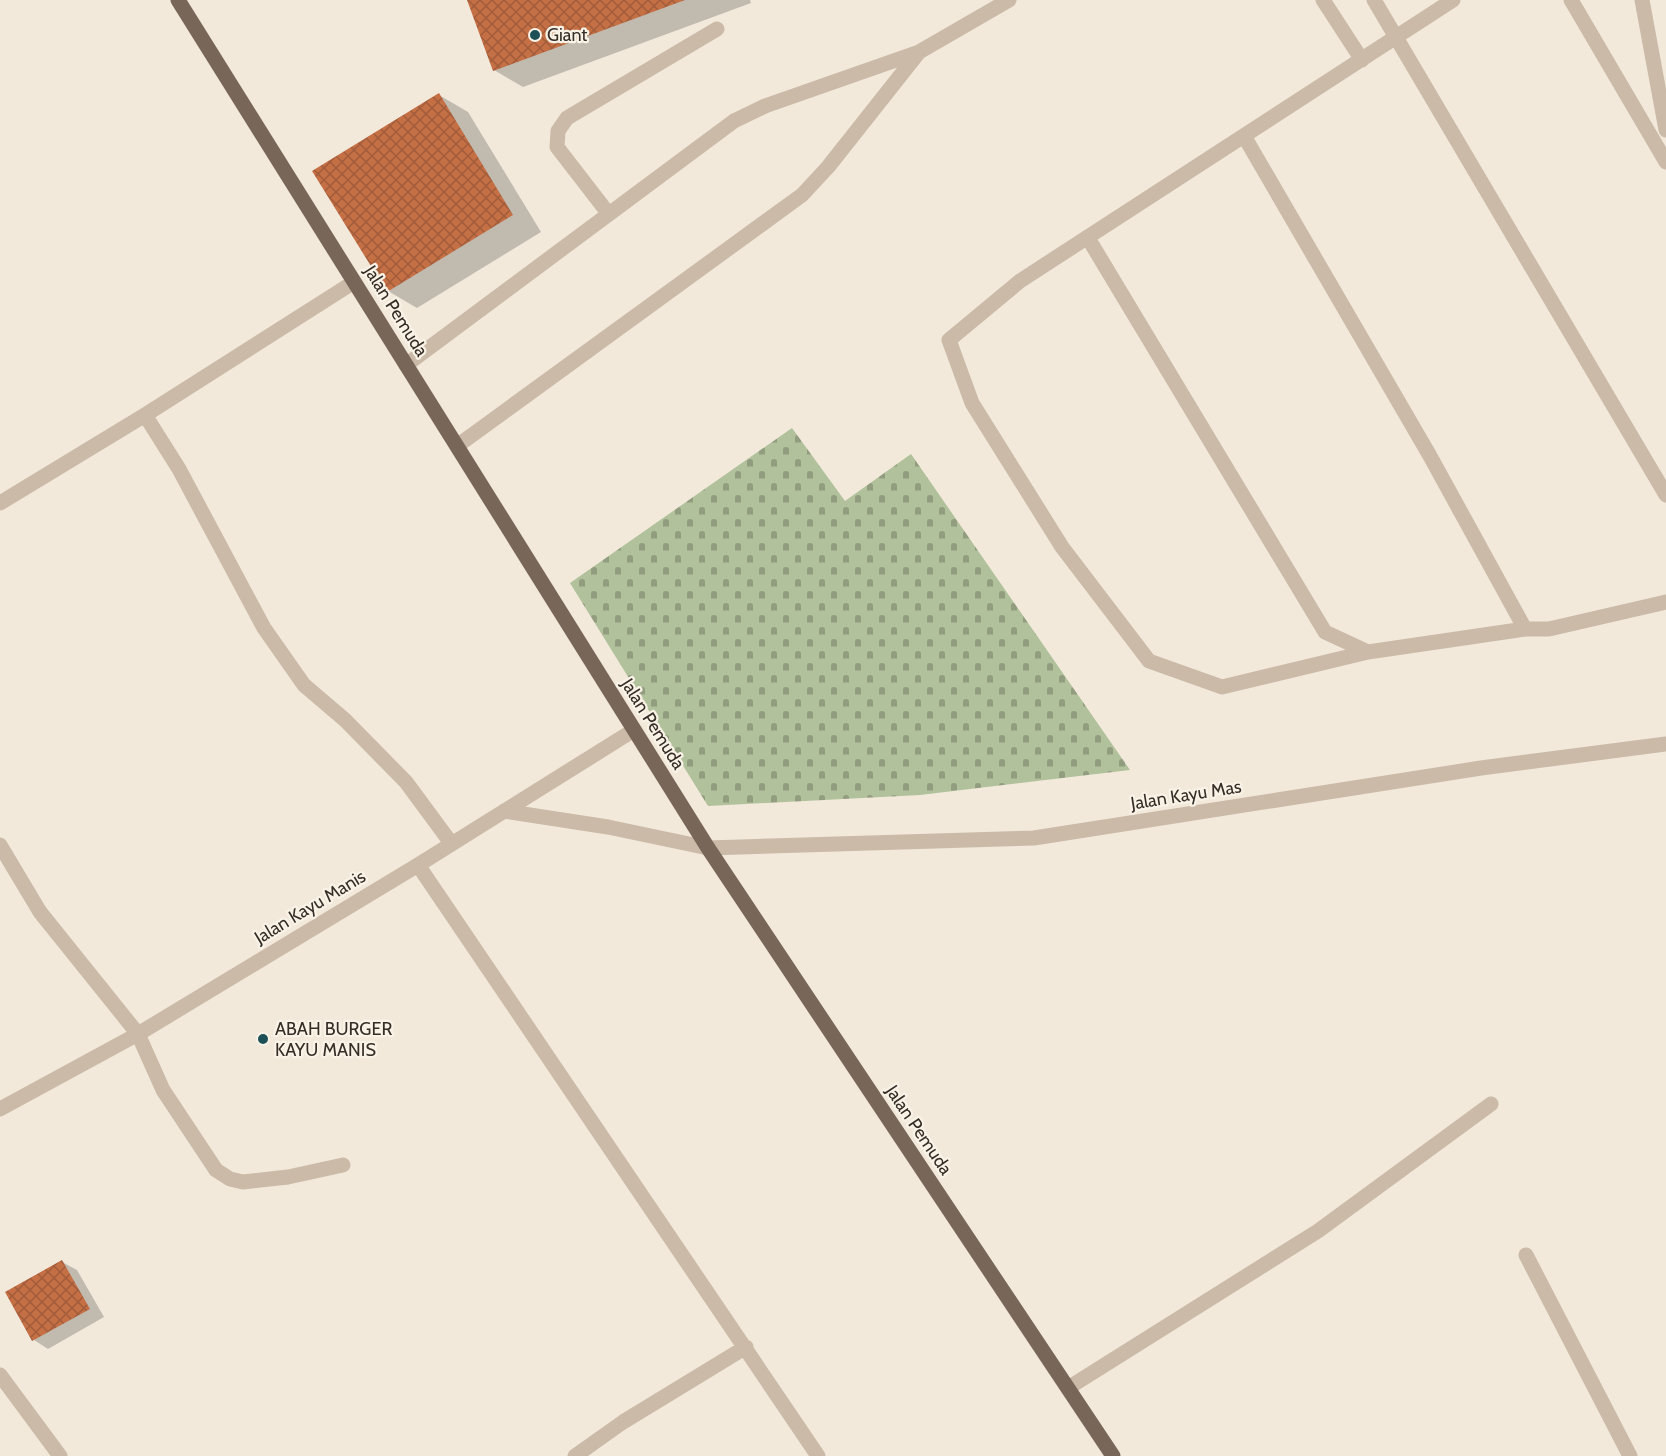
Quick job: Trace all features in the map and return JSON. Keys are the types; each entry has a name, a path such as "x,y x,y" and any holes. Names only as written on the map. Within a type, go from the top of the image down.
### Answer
{"main road":[{"name":"Jalan Pemuda","path":"178,0 708,848 1113,1456"}],"street":[{"path":"406,365 734,121 765,106 919,52 1009,0"},
{"path":"1323,0 1362,60"},
{"path":"1374,0 1666,495"},
{"path":"1453,0 1020,281 949,340 972,403 1062,547 1149,661 1222,687 1368,652 1526,629 1549,629 1666,602"},
{"path":"1571,0 1666,162"},
{"path":"1642,0 1666,130"},
{"path":"608,213 557,147 558,131 567,118 717,29"},
{"path":"457,446 801,195 828,167 919,52"},
{"path":"1244,136 1430,456 1526,629"},
{"path":"1088,238 1325,632 1368,652"},
{"path":"0,503 145,415 354,282"},
{"path":"145,415 179,469 264,628 304,685 345,720 406,782 451,843"},
{"name":"Jalan Kayu Manis","path":"0,1109 138,1034 418,865 634,730"},
{"name":"Jalan Kayu Mas","path":"504,811 608,827 708,848 1034,838 1482,768 1666,744"},
{"path":"0,845 40,912 138,1034 163,1090 216,1170 243,1182 288,1177 343,1165"},
{"path":"418,865 818,1456"},
{"path":"1068,1388 1318,1231 1491,1104"},
{"path":"1526,1255 1630,1456"},
{"path":"575,1456 623,1422 746,1347"},
{"path":"0,1375 60,1456"}],"green space":[{"path":"792,428 845,501 911,454 1130,770 920,795 708,806 570,583"}],"building":[{"name":"Giant","path":"467,0 685,0 493,71"},
{"path":"439,93 513,215 387,292 312,171"},
{"path":"62,1260 90,1309 32,1341 5,1292"}],"place":[{"name":"Giant","path":"535,35"},
{"name":"ABAH BURGER KAYU MANIS","path":"263,1039"}]}
